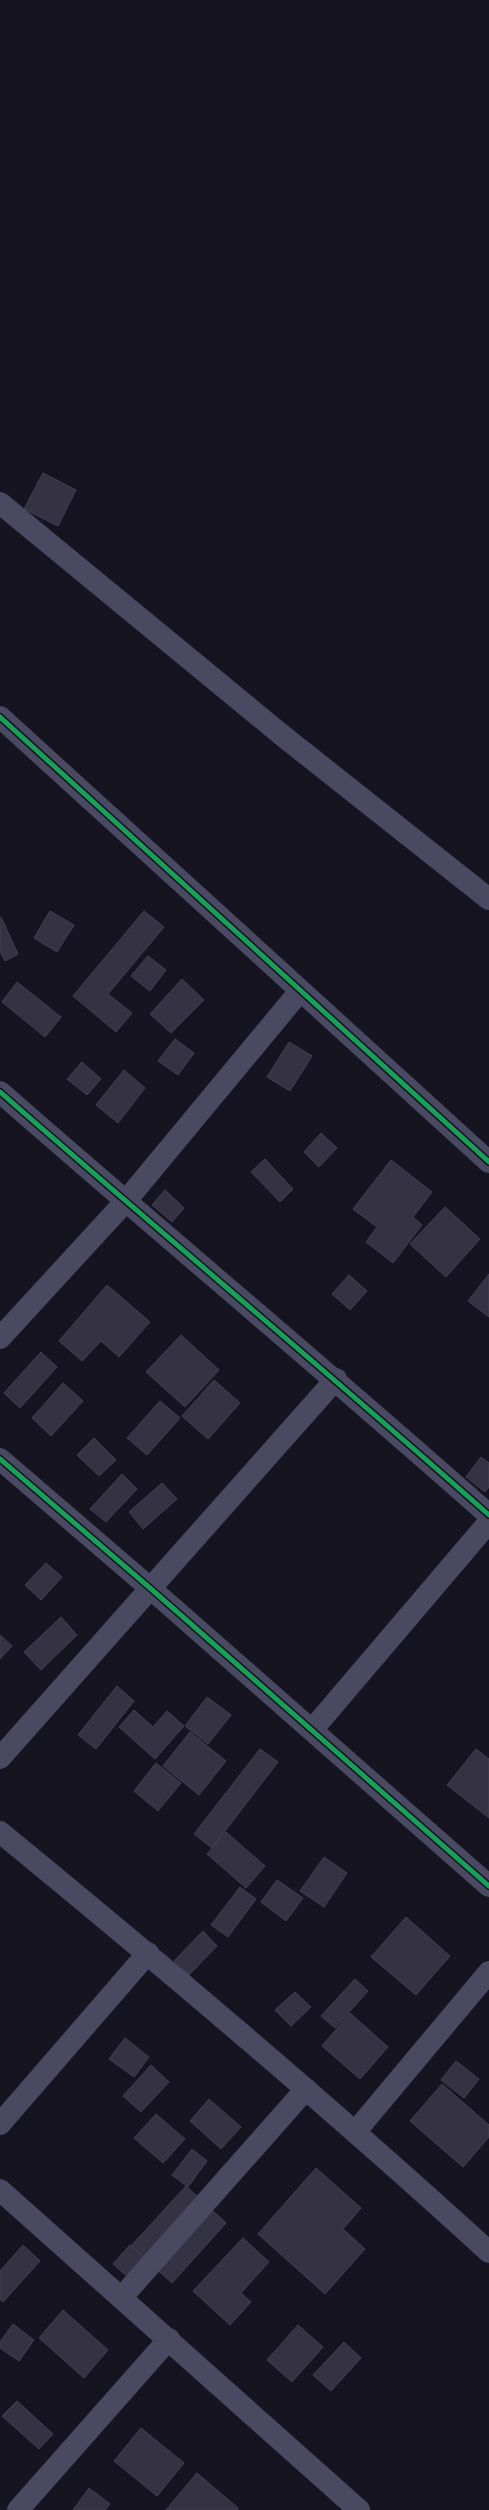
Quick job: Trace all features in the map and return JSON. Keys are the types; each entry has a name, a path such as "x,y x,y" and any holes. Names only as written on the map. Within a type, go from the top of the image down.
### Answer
{"street":[{"path":"0,503 277,731 489,899"},
{"path":"0,718 489,1162"},
{"path":"0,1338 125,1202 300,991"},
{"path":"0,1092 125,1202 336,1379 489,1516"},
{"path":"0,1758 336,1379"},
{"path":"0,1459 150,1588 489,1886"},
{"path":"312,1730 489,1522"},
{"path":"0,1832 148,1953 356,2131 489,2252"},
{"path":"0,2124 148,1953"},
{"path":"356,2131 489,1972"},
{"path":"122,2297 306,2089"},
{"path":"0,2190 122,2297 359,2510"},
{"path":"18,2510 169,2339"}],"building":[{"path":"43,473 76,490 58,526 24,509"},
{"path":"50,911 74,925 57,952 34,938"},
{"path":"144,911 164,927 108,994 132,1013 116,1032 73,996"},
{"path":"1,917 18,954 5,961 0,951"},
{"path":"148,956 166,970 150,991 131,976"},
{"path":"182,979 204,1000 171,1033 150,1014"},
{"path":"17,982 61,1017 45,1037 2,1002"},
{"path":"175,1039 194,1053 178,1075 158,1061"},
{"path":"289,1042 312,1056 290,1091 267,1077"},
{"path":"82,1062 101,1079 87,1095 67,1079"},
{"path":"124,1070 145,1088 118,1123 96,1105"},
{"path":"321,1133 337,1148 319,1167 304,1152"},
{"path":"265,1159 293,1189 280,1202 251,1172"},
{"path":"391,1160 432,1192 413,1217 422,1225 393,1263 366,1242 377,1227 353,1209"},
{"path":"165,1190 184,1208 172,1222 152,1205"},
{"path":"445,1207 480,1239 446,1277 410,1244"},
{"path":"489,1274 489,1317 468,1301"},
{"path":"349,1275 367,1291 350,1310 332,1294"},
{"path":"107,1285 150,1322 119,1357 101,1341 82,1361 59,1341"},
{"path":"181,1335 219,1370 185,1407 146,1372"},
{"path":"41,1352 57,1367 20,1408 4,1393"},
{"path":"214,1380 240,1403 208,1439 182,1416"},
{"path":"63,1383 83,1401 51,1436 32,1418"},
{"path":"160,1401 180,1418 147,1455 127,1438"},
{"path":"94,1438 116,1460 99,1476 77,1455"},
{"path":"481,1457 489,1463 489,1487 485,1492 466,1477"},
{"path":"122,1474 137,1489 106,1522 90,1509"},
{"path":"162,1483 177,1499 143,1529 129,1512"},
{"path":"46,1563 62,1577 41,1600 25,1585"},
{"path":"61,1617 77,1635 41,1670 24,1652"},
{"path":"0,1635 12,1646 0,1659"},
{"path":"117,1686 134,1701 96,1749 78,1735"},
{"path":"207,1697 231,1715 208,1744 185,1726"},
{"path":"134,1710 153,1727 167,1711 184,1726 155,1759 119,1727"},
{"path":"190,1732 226,1761 199,1795 163,1766"},
{"path":"260,1749 278,1762 212,1848 194,1834"},
{"path":"476,1749 489,1759 489,1818 447,1785"},
{"path":"156,1763 181,1783 158,1811 134,1791"},
{"path":"226,1832 265,1866 246,1888 207,1854"},
{"path":"324,1857 347,1873 324,1907 300,1891"},
{"path":"277,1880 303,1898 286,1921 261,1902"},
{"path":"240,1887 256,1899 228,1937 211,1925"},
{"path":"406,1917 450,1956 416,1995 371,1957"},
{"path":"203,1931 217,1946 189,1975 174,1961"},
{"path":"355,1979 368,1991 335,2028 321,2016"},
{"path":"295,1992 311,2007 291,2026 275,2010"},
{"path":"350,2013 388,2047 360,2079 322,2046"},
{"path":"125,2038 149,2057 134,2077 109,2059"},
{"path":"456,2061 479,2079 464,2098 441,2080"},
{"path":"151,2065 169,2082 141,2112 123,2096"},
{"path":"442,2084 489,2125 489,2137 463,2167 410,2121"},
{"path":"209,2099 241,2127 221,2149 190,2121"},
{"path":"156,2114 185,2139 163,2163 134,2138"},
{"path":"192,2149 207,2161 188,2187 172,2175"},
{"path":"316,2168 361,2208 343,2229 365,2249 325,2294 258,2234"},
{"path":"186,2186 226,2223 172,2283 131,2246"},
{"path":"243,2238 269,2262 241,2293 251,2302 230,2325 193,2291"},
{"path":"23,2245 40,2261 3,2302 0,2299 0,2271"},
{"path":"130,2245 146,2260 129,2278 113,2264"},
{"path":"63,2310 108,2350 84,2378 39,2338"},
{"path":"13,2324 34,2340 19,2361 0,2348 0,2342"},
{"path":"298,2325 323,2347 292,2382 267,2360"},
{"path":"344,2342 361,2358 331,2391 313,2375"},
{"path":"17,2401 53,2434 39,2449 2,2416"},
{"path":"141,2428 184,2463 157,2496 114,2461"},
{"path":"197,2473 238,2508 237,2510 166,2510"},
{"path":"89,2488 110,2504 105,2510 73,2510"}],"cycle path":[{"path":"0,717 489,1162"},
{"path":"0,1092 489,1515"},
{"path":"0,1459 150,1588 489,1886"}]}
